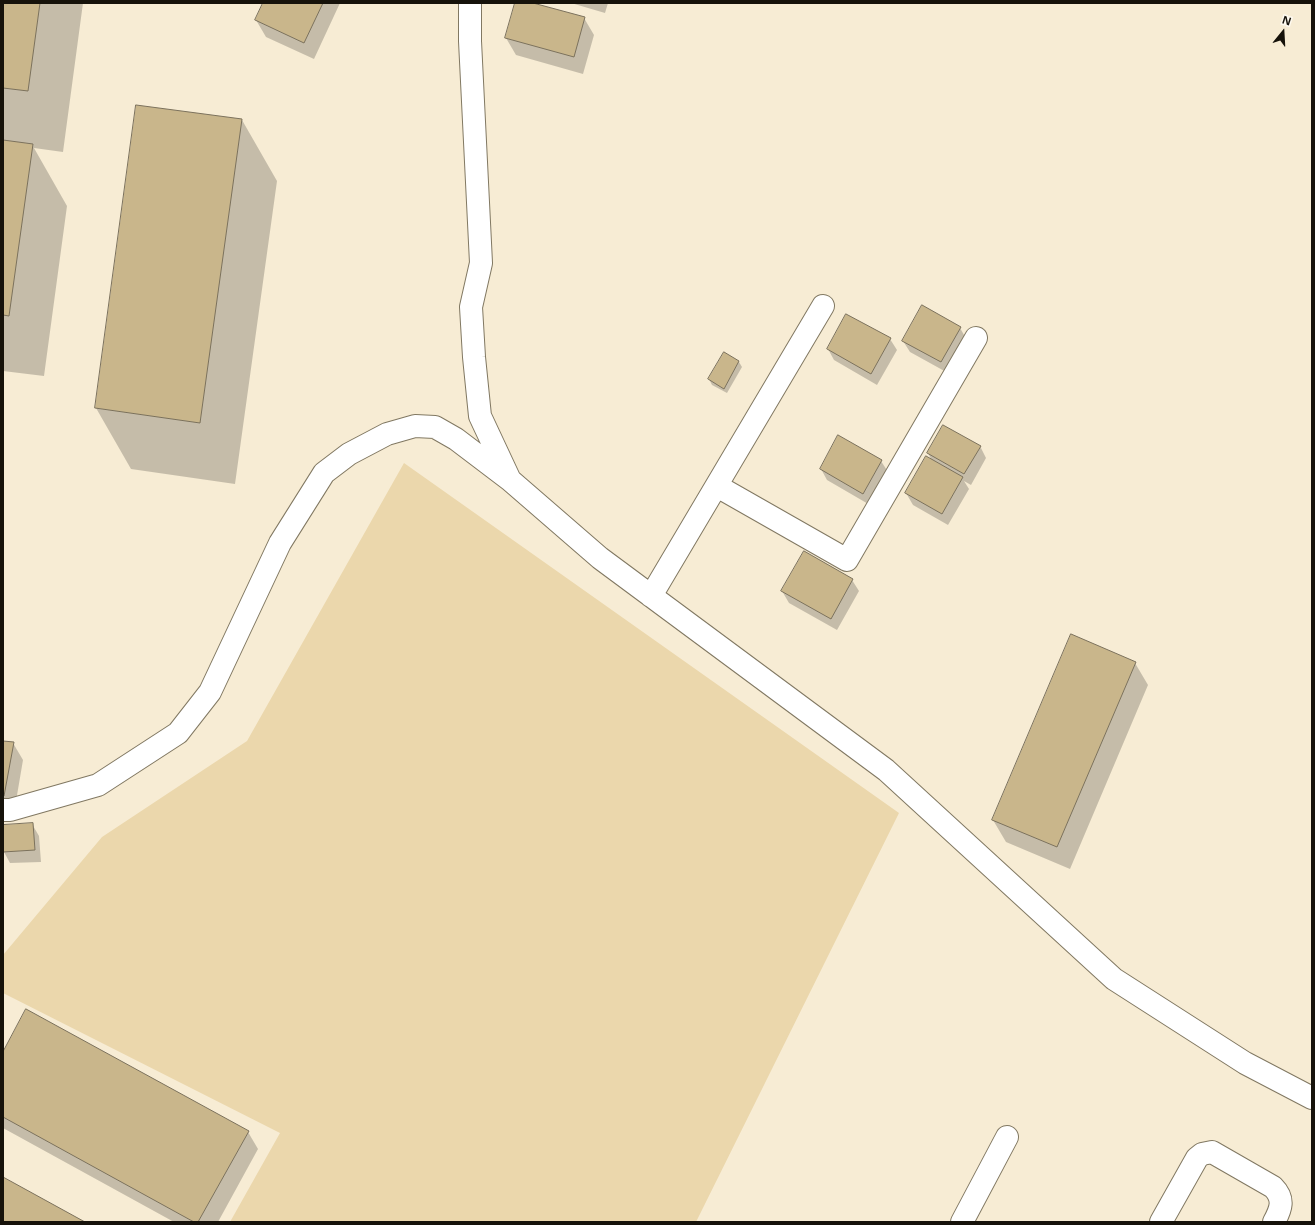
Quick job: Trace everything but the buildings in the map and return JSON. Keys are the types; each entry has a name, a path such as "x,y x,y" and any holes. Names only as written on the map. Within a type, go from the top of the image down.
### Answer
{"street":[{"path":"470,3 470,41 481,263 471,307 474,357 480,416 510,480"},
{"path":"651,596 823,306"},
{"path":"717,486 847,560 976,338"},
{"path":"3,810 10,810 98,785 178,733 210,692 280,543 324,473 349,454 387,434 415,426 434,428 456,439 510,480 600,558 886,770 1114,979 1245,1063 1312,1098"},
{"path":"962,1222 1007,1138"},
{"path":"1161,1222 1197,1158 1202,1154 1212,1152 1273,1187 1278,1192 1281,1205 1279,1214 1274,1222"}],"shaded area":[{"path":"404,463 899,813 696,1222 230,1222 280,1133 3,993 3,955 102,837 247,741"}]}
